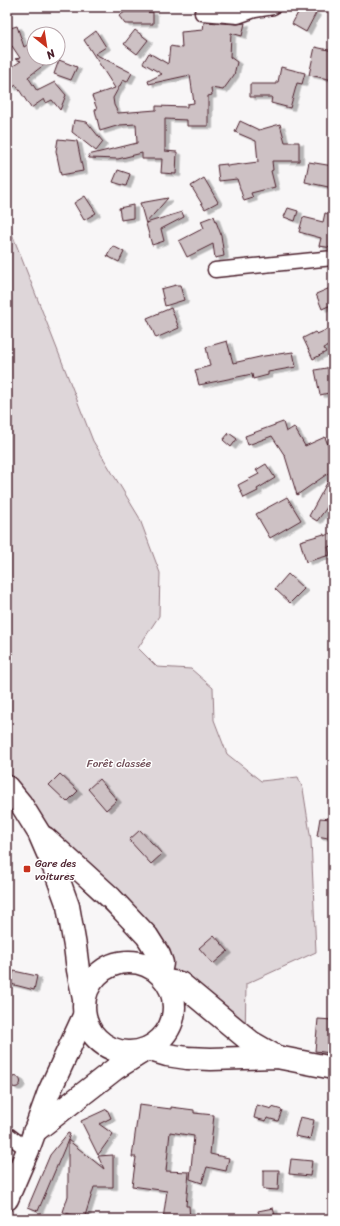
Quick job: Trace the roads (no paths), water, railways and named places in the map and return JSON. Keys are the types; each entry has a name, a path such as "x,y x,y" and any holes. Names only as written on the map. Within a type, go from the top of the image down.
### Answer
{"highway":[{"path":"7,788 21,804 39,833 55,870 68,906 84,1008 89,1029 97,1039 108,1047 120,1052 134,1052 147,1049 167,1055 187,1058 212,1059 277,1057 333,1068"},
{"path":"31,1141 115,1069 158,1042 167,1032 173,1020 175,1007 173,993 164,977 159,955 147,936 111,898 39,833"},
{"path":"7,1199 84,1008 89,986 97,975 108,966 121,962 135,962 148,965 164,977 180,983 251,1042 277,1057"}],"street":[{"path":"202,13 238,16 255,10 273,7"},
{"path":"215,270 333,258"},
{"path":"7,1134 31,1141"}],"place":[{"name":"Gare des voitures","path":"27,869"}],"park label":[{"name":"Forêt classée","path":"119,763"}]}
